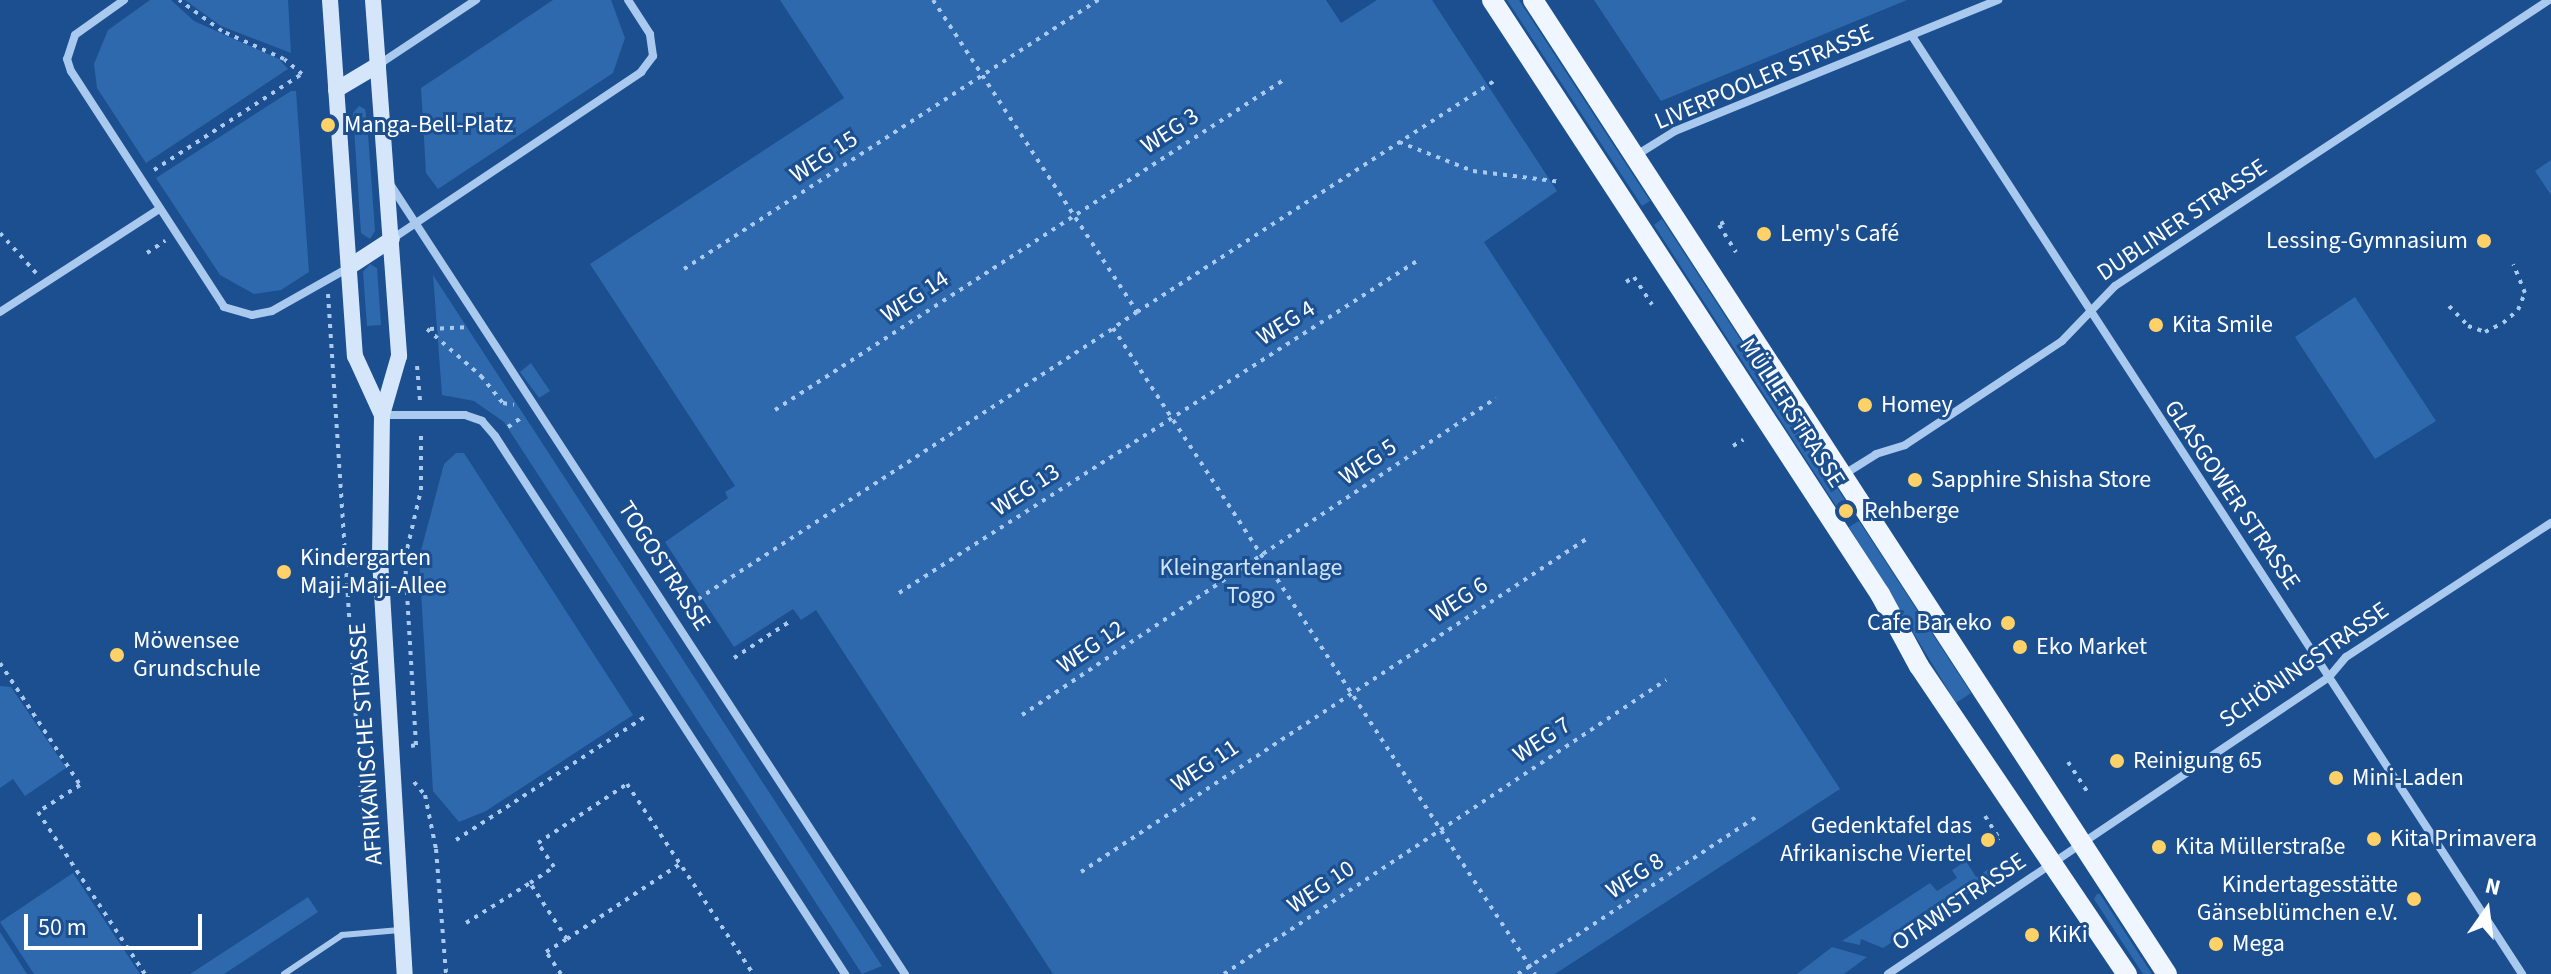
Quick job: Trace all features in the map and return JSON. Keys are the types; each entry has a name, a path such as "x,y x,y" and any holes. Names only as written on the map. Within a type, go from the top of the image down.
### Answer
{"main road":[{"name":"MÜLLERSTRASSE","path":"1492,0 2051,863 2127,974"},
{"name":"MÜLLERSTRASSE","path":"1533,0 2167,974"}],"street":[{"path":"124,0 75,35 67,59 159,209 224,307 236,313 272,311 349,267 641,72 653,56 650,34 628,0"},
{"name":"AFRIKANISCHE STRASSE","path":"330,0 355,356 382,415"},
{"name":"AFRIKANISCHE STRASSE","path":"373,0 399,356 382,415 380,559 405,974"},
{"path":"336,90 476,0"},
{"name":"LIVERPOOLER STRASSE","path":"1635,157 1675,131 1998,0"},
{"name":"DUBLINER STRASSE","path":"1843,475 1876,454 1905,445 2062,341 2115,286 2549,0"},
{"name":"GLASGOWER STRASSE","path":"1912,36 2088,314 2522,974"},
{"name":"TOGOSTRASSE","path":"388,180 418,220 482,326 905,974"},
{"path":"0,312 159,209"},
{"path":"382,415 453,412 482,421 495,436 845,974"},
{"name":"SCHÖNINGSTRASSE","path":"2051,863 2329,677 2346,657 2551,523"},
{"name":"OTAWISTRASSE","path":"1888,974 2051,863"}],"lane":[{"path":"284,974 342,935 401,930"}],"path":[{"path":"152,171 302,74 284,59 222,31 179,0"},
{"path":"933,0 1137,312"},
{"name":"WEG 15","path":"684,269 1099,0"},
{"name":"WEG 3","path":"1075,214 1285,79"},
{"path":"698,599 1495,80"},
{"path":"1399,142 1473,171 1561,182"},
{"name":"WEG 14","path":"775,410 1075,214"},
{"path":"1724,222 1719,225 1736,252"},
{"path":"0,233 44,283"},
{"name":"WEG 4","path":"1172,416 1420,259"},
{"path":"2449,306 2485,332 2503,323 2518,310 2525,293 2513,264"},
{"path":"1626,282 1634,277 1652,305"},
{"path":"330,326 362,813 397,857"},
{"path":"482,326 427,329 481,376 503,403 536,408"},
{"path":"1113,328 1535,974"},
{"name":"WEG 5","path":"1260,555 1496,398"},
{"path":"508,427 524,416"},
{"name":"WEG 13","path":"899,593 1172,416"},
{"path":"1733,446 1743,440"},
{"path":"422,455 421,490 405,558 416,745 390,751 425,795 436,849 446,974"},
{"name":"WEG 6","path":"1349,691 1588,538"},
{"name":"WEG 12","path":"1022,715 1260,555"},
{"path":"734,658 792,620"},
{"path":"0,663 80,785 38,812 145,974"},
{"name":"WEG 7","path":"1439,830 1666,680"},
{"name":"WEG 11","path":"1081,872 1349,691"},
{"path":"456,840 646,716"},
{"path":"2068,762 2087,791"},
{"path":"466,923 554,867 538,843 627,784 753,974"},
{"name":"WEG 8","path":"1518,974 1759,815"},
{"path":"1985,816 1999,838 1992,843"},
{"name":"WEG 10","path":"1224,974 1439,830"},
{"path":"561,974 546,952 680,864"},
{"path":"530,883 567,939"}],"green space":[{"path":"150,0 171,0 194,21 279,59 288,69 146,163 97,88 94,64 108,30"},
{"path":"185,0 288,0 291,53 221,26"},
{"path":"553,0 611,0 625,38 613,73 438,189 426,173 421,88"},
{"name":"Kleingartenanlage Togo","path":"780,0 1326,0 1341,23 1377,0 1432,0 1557,191 1484,242 1840,789 1555,974 1053,974 816,610 801,620 793,609 734,647 665,542 728,498 725,492 735,486 590,264 844,98"},
{"path":"1507,0 1519,0 1650,201 1642,206"},
{"path":"1594,0 1907,0 1661,101"},
{"path":"291,91 296,91 309,272 281,290 254,294 220,275 156,178"},
{"path":"359,106 365,109 367,120 375,231 370,239 361,233 353,113"},
{"path":"2551,160 2551,195 2535,171"},
{"path":"1662,219 1847,503 1838,509 1654,225"},
{"path":"370,264 377,268 381,325 367,326 363,272"},
{"path":"433,275 882,966 862,974 504,422 474,401 442,395"},
{"path":"2355,297 2436,421 2375,459 2295,337"},
{"path":"531,363 550,391 539,398 520,372"},
{"path":"456,453 464,453 633,715 486,811 459,822 433,791 419,558 444,464"},
{"path":"1859,521 1971,693 1956,703 1849,527"},
{"path":"0,686 11,687 66,768 25,796 13,779 0,788"},
{"path":"1966,861 1976,877 1992,867 1997,874 1883,948 1861,939 1860,945 1842,941 1930,883 1937,891 1957,878 1952,870"},
{"path":"73,873 140,974 34,974 0,922"},
{"path":"2100,894 2152,974 2143,974 2094,899"},
{"path":"308,897 318,912 224,974 190,974"},
{"path":"0,932 27,974 0,974"},
{"path":"1832,947 1867,957 1844,974 1797,974"}],"place":[{"name":"Manga-Bell-Platz","path":"328,125"},
{"name":"Lemy's Café","path":"1764,234"},
{"name":"Lessing-Gymnasium","path":"2484,241"},
{"name":"Kita Smile","path":"2156,325"},
{"name":"Homey","path":"1865,405"},
{"name":"Sapphire Shisha Store","path":"1915,480"},
{"name":"Rehberge","path":"1846,511"},
{"name":"Kindergarten Maji-Maji-Allee","path":"284,572"},
{"name":"Cafe Bar eko","path":"2008,623"},
{"name":"Eko Market","path":"2020,647"},
{"name":"Möwensee Grundschule","path":"117,655"},
{"name":"Reinigung 65","path":"2117,761"},
{"name":"Mini-Laden","path":"2336,778"},
{"name":"Kita Primavera","path":"2374,839"},
{"name":"Gedenktafel das Afrikanische Viertel","path":"1988,840"},
{"name":"Kita Müllerstraße","path":"2159,847"},
{"name":"Kindertagesstätte Gänseblümchen e.V.","path":"2414,899"},
{"name":"KiKi","path":"2032,935"},
{"name":"Mega","path":"2216,944"}]}
